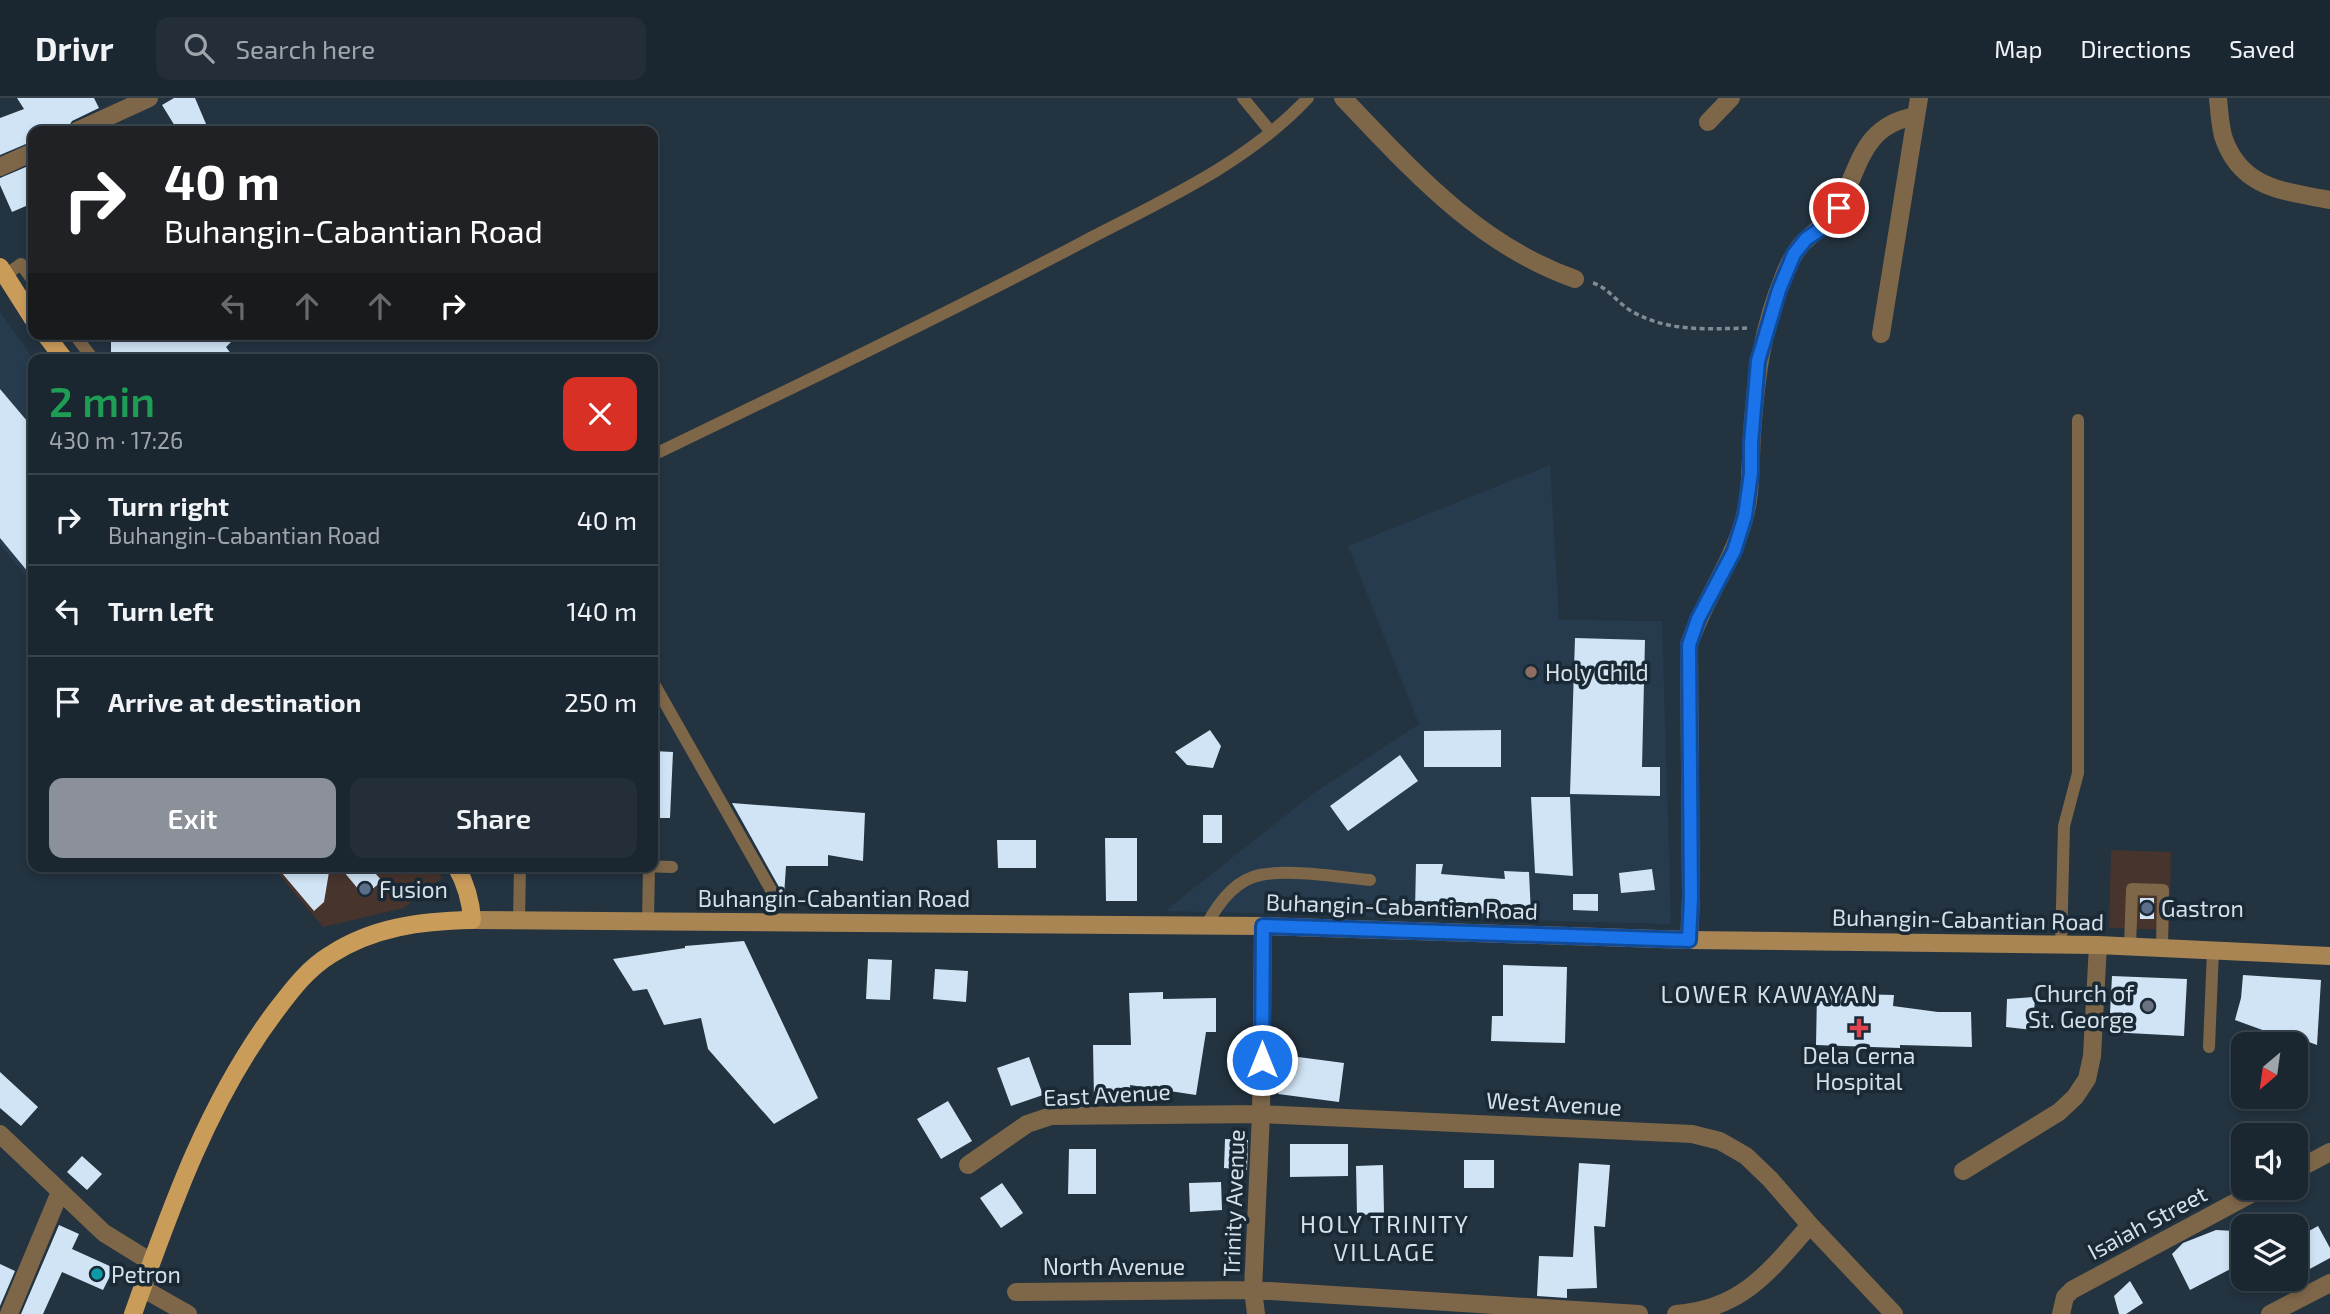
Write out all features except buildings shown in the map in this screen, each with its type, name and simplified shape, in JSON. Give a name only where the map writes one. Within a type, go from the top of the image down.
[{"type":"main road","points":[[2,271],[28,311]]},
{"type":"main road","points":[[50,340],[60,354]]},
{"type":"main road","points":[[133,1314],[151,1262],[215,1110],[247,1054],[292,990],[328,955],[378,931],[425,922],[472,920],[468,894],[459,872]]},
{"type":"main road","name":"Buhangin-Cabantian Road","points":[[472,920],[1263,926],[1689,940],[2098,945],[2330,956]]},
{"type":"street","points":[[89,126],[149,98]]},
{"type":"street","points":[[1343,98],[1415,174],[1466,219],[1522,256],[1575,279]]},
{"type":"street","points":[[1708,121],[1731,98]]},
{"type":"street","points":[[2217,98],[2222,134],[2229,152],[2242,169],[2256,181],[2275,189],[2330,200]]},
{"type":"street","points":[[1689,940],[1689,645],[1698,619],[1734,551],[1745,516],[1751,473],[1755,380],[1766,327],[1794,254],[1806,239],[1826,225],[1839,208],[1864,150],[1887,124],[1917,107]]},
{"type":"street","points":[[1881,334],[1917,107]]},
{"type":"street","points":[[0,167],[28,154]]},
{"type":"street","name":"Trinity Avenue","points":[[1256,1314],[1254,1290],[1261,1114],[1263,926]]},
{"type":"street","points":[[1963,1171],[2059,1112],[2075,1097],[2087,1079],[2092,1056],[2098,945]]},
{"type":"street","name":"East Avenue","points":[[968,1165],[1027,1124],[1051,1116],[1261,1114]]},
{"type":"street","name":"West Avenue","points":[[1261,1114],[1692,1133],[1720,1141],[1746,1156],[1770,1179],[1894,1314]]},
{"type":"street","points":[[0,1134],[104,1233],[151,1262]]},
{"type":"street","points":[[2308,1164],[2330,1152]]},
{"type":"street","points":[[9,1314],[60,1192]]},
{"type":"street","name":"Isaiah Street","points":[[2061,1309],[2065,1297],[2072,1290],[2240,1200]]},
{"type":"street","points":[[1676,1314],[1701,1312],[1738,1296],[1766,1275],[1810,1225]]},
{"type":"street","points":[[2270,1314],[2330,1283]]},
{"type":"street","points":[[142,1288],[188,1314]]},
{"type":"street","name":"North Avenue","points":[[1016,1292],[1254,1290],[1639,1314]]},
{"type":"lane","points":[[1243,98],[1271,132]]},
{"type":"lane","points":[[658,453],[1069,249],[1214,173],[1243,155],[1308,98]]},
{"type":"lane","points":[[2,271],[21,264],[28,274]]},
{"type":"lane","points":[[79,340],[89,354]]},
{"type":"lane","points":[[2061,944],[2064,826],[2078,773],[2078,420]]},
{"type":"lane","points":[[658,691],[775,897]]},
{"type":"lane","points":[[658,867],[672,867]]},
{"type":"lane","points":[[519,921],[520,872]]},
{"type":"lane","points":[[645,872],[648,922]]},
{"type":"lane","points":[[1206,926],[1218,903],[1240,884],[1259,875],[1299,874],[1370,880]]},
{"type":"lane","points":[[2130,947],[2132,889],[2163,890],[2162,948]]},
{"type":"lane","points":[[2209,1047],[2213,950]]},
{"type":"path","points":[[1575,279],[1598,285],[1629,310],[1664,325],[1688,329],[1766,327]]},
{"type":"shaded area","points":[[0,312],[29,354],[28,578],[0,545]]},
{"type":"shaded area","name":"Holy Child","points":[[1550,465],[1559,620],[1662,621],[1671,924],[1165,911],[1314,793],[1419,724],[1348,546]]},
{"type":"shaded area","points":[[2111,850],[2171,852],[2169,930],[2109,928]]},
{"type":"shaded area","points":[[277,872],[438,872],[442,878],[404,908],[323,927]]},
{"type":"place","name":"Holy Child","points":[[1531,672]]},
{"type":"place","name":"Fusion","points":[[365,889]]},
{"type":"place","name":"Gastron","points":[[2147,908]]},
{"type":"place","name":"Church of St. George","points":[[2148,1006]]},
{"type":"place","name":"Dela Cerna Hospital","points":[[1859,1028]]},
{"type":"place","name":"Petron","points":[[97,1274]]},
{"type":"district","name":"LOWER KAWAYAN","points":[[1770,993]]},
{"type":"district","name":"HOLY TRINITY VILLAGE","points":[[1385,1237]]},
{"type":"route","points":[[1262,1060],[1263,926],[1689,940],[1689,645],[1698,619],[1734,551],[1745,516],[1751,473],[1755,380],[1766,327],[1794,254],[1806,239],[1826,225],[1839,208]]}]
